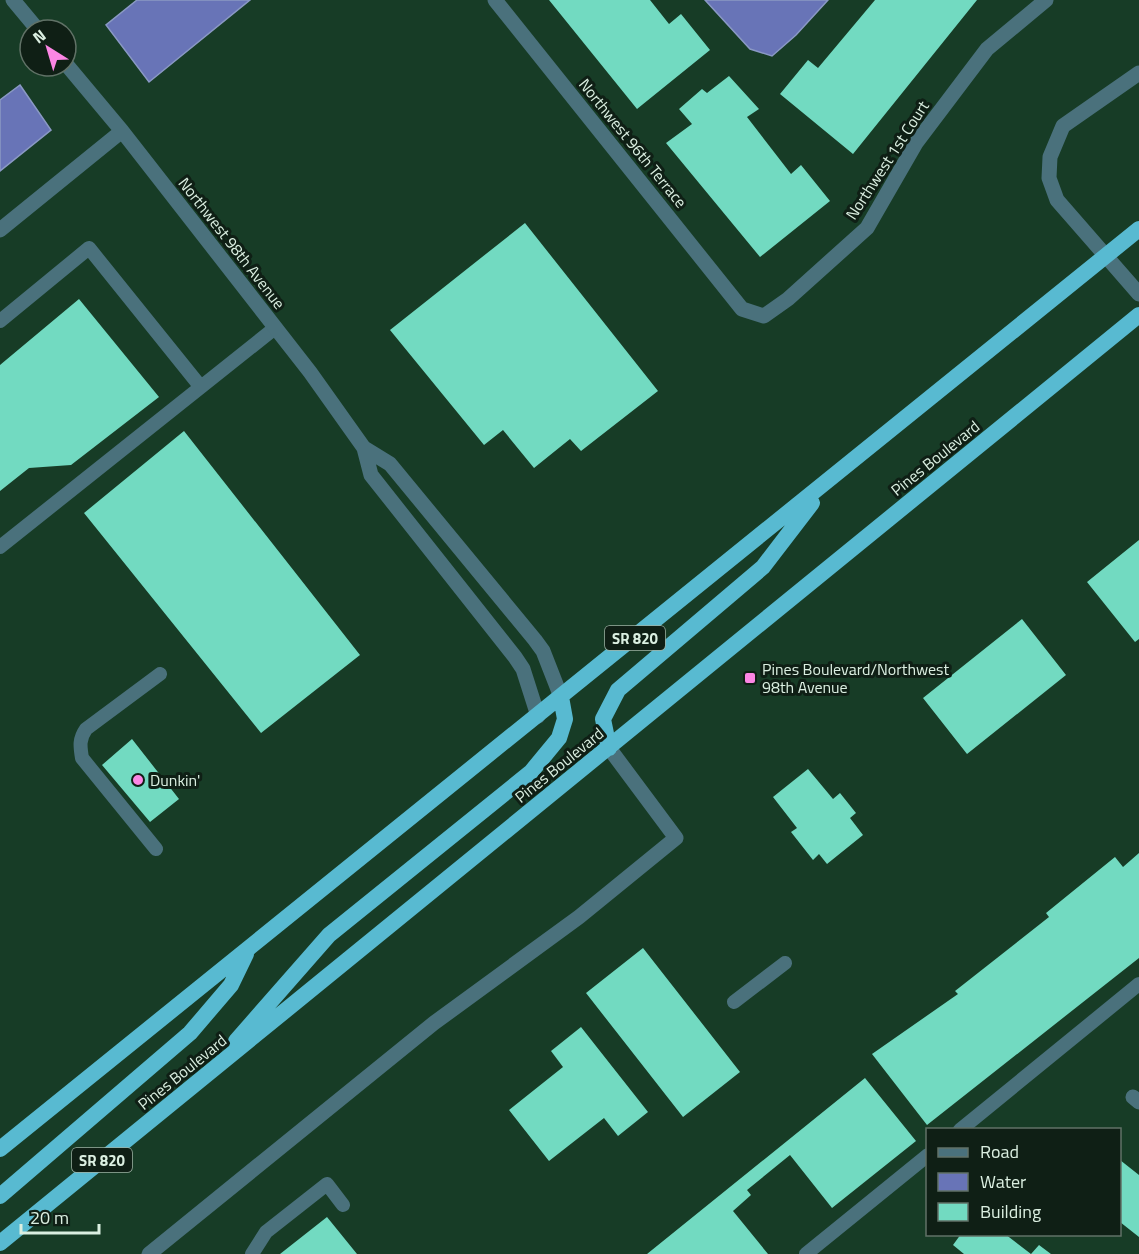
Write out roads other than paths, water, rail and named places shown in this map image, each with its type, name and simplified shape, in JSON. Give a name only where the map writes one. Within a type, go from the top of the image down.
[{"type":"highway","name":"SR 820","points":[[0,1149],[1139,229]]},
{"type":"highway","name":"Pines Boulevard","points":[[0,1243],[1139,315]]},
{"type":"highway","points":[[609,748],[603,719],[618,690],[763,567],[828,481]]},
{"type":"highway","points":[[204,1077],[329,935],[531,772],[559,738],[565,719],[561,697]]},
{"type":"highway","points":[[0,1196],[190,1034],[231,984],[249,948]]},
{"type":"street","points":[[14,0],[28,18]]},
{"type":"street","name":"Northwest 96th Terrace","points":[[495,0],[742,309]]},
{"type":"street","name":"Northwest 1st Court","points":[[742,309],[764,315],[788,299],[867,228],[916,143],[987,49],[1046,0]]},
{"type":"street","points":[[1139,73],[1063,126],[1050,157],[1049,178],[1057,200],[1139,294]]},
{"type":"street","name":"Northwest 98th Avenue","points":[[78,78],[122,131],[310,372],[364,448],[390,465],[535,640],[543,651],[561,697]]},
{"type":"street","points":[[0,230],[122,131]]},
{"type":"street","name":"Northwest 98th Avenue","points":[[364,448],[370,475],[523,669],[538,716]]},
{"type":"street","points":[[149,1254],[434,1023],[579,917],[676,838],[609,748]]},
{"type":"lane","points":[[0,321],[89,248],[200,387]]},
{"type":"lane","points":[[0,547],[275,328]]},
{"type":"lane","points":[[156,849],[82,758],[80,748],[81,737],[86,729],[160,674]]},
{"type":"lane","points":[[735,1002],[784,963]]},
{"type":"lane","points":[[962,1128],[1139,984]]},
{"type":"lane","points":[[806,1254],[926,1156]]},
{"type":"lane","points":[[252,1254],[266,1232],[327,1184],[343,1204]]},
{"type":"water","points":[[137,0],[250,0],[149,82],[106,25]]},
{"type":"water","points":[[705,0],[828,0],[796,35],[772,56],[750,49]]},
{"type":"water","points":[[20,85],[51,130],[0,171],[0,100]]},
{"type":"place","name":"Pines Boulevard/Northwest 98th Avenue","points":[[750,678]]},
{"type":"place","name":"Dunkin'","points":[[138,780]]}]
